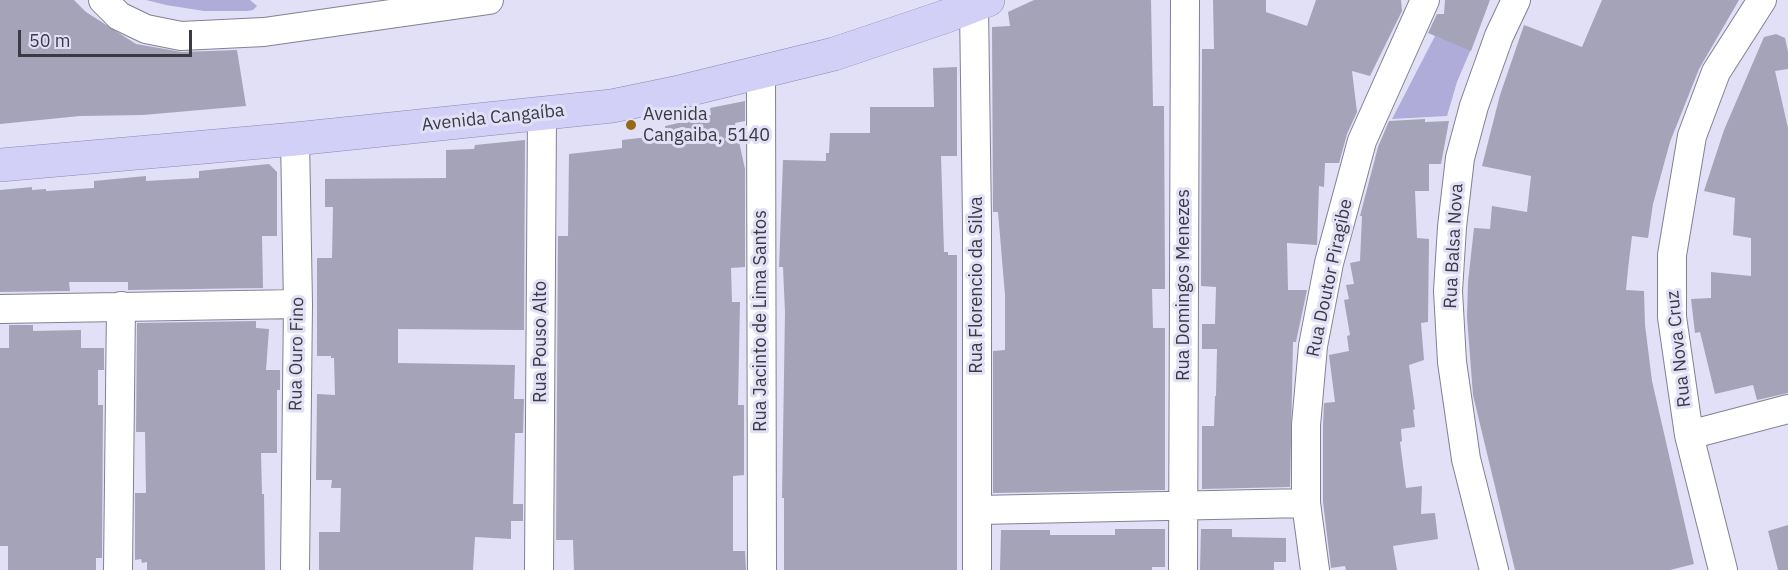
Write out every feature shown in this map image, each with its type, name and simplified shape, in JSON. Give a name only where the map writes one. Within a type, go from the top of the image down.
[{"type":"main road","name":"Avenida Cangaíba","points":[[0,165],[295,139],[612,106],[761,73],[834,54],[978,2]]},
{"type":"street","points":[[103,0],[119,16],[146,29],[181,36],[264,32],[489,0]]},
{"type":"street","name":"Rua Domingos Menezes","points":[[1184,570],[1185,0]]},
{"type":"street","name":"Rua Doutor Piragibe","points":[[1315,570],[1306,503],[1306,425],[1313,346],[1329,263],[1362,141],[1425,0]]},
{"type":"street","name":"Rua Balsa Nova","points":[[1494,570],[1466,459],[1452,362],[1448,291],[1460,158],[1477,96],[1498,36],[1516,0]]},
{"type":"street","name":"Rua Nova Cruz","points":[[1723,570],[1689,435],[1672,317],[1672,255],[1692,136],[1716,72],[1762,0]]},
{"type":"street","name":"Rua Florencio da Silva","points":[[977,570],[979,510],[978,2]]},
{"type":"street","name":"Rua Jacinto de Lima Santos","points":[[761,73],[762,570]]},
{"type":"street","name":"Rua Pouso Alto","points":[[539,570],[542,114]]},
{"type":"street","name":"Rua Ouro Fino","points":[[294,570],[298,304],[295,139]]},
{"type":"street","points":[[0,309],[298,304]]},
{"type":"street","points":[[118,570],[121,306]]},
{"type":"street","points":[[1689,435],[1788,409]]},
{"type":"street","points":[[979,510],[1306,503]]},
{"type":"shaded area","points":[[146,0],[250,0],[257,6],[247,11],[204,11]]},
{"type":"shaded area","points":[[1435,36],[1471,49],[1457,82],[1447,116],[1392,119]]},
{"type":"building","points":[[0,0],[74,0],[86,12],[136,44],[182,52],[237,50],[246,106],[143,115],[80,116],[0,124]]},
{"type":"building","points":[[1034,0],[1151,0],[1153,106],[1164,106],[1165,289],[1152,289],[1153,328],[1165,328],[1165,490],[993,493],[993,351],[1005,350],[1005,295],[998,212],[993,212],[992,27],[1010,26],[1008,12]]},
{"type":"building","points":[[1213,0],[1266,0],[1266,12],[1307,26],[1316,0],[1401,0],[1402,11],[1370,76],[1352,71],[1357,112],[1347,134],[1339,163],[1325,163],[1324,187],[1319,186],[1317,245],[1287,243],[1288,290],[1307,290],[1296,342],[1293,342],[1290,487],[1202,489],[1202,426],[1214,426],[1216,396],[1217,349],[1202,349],[1202,324],[1215,324],[1216,287],[1201,286],[1202,49],[1214,49]]},
{"type":"building","points":[[1445,0],[1490,0],[1471,51],[1428,33],[1437,14],[1444,14]]},
{"type":"building","points":[[1602,0],[1739,0],[1699,69],[1670,142],[1653,204],[1648,238],[1632,236],[1626,290],[1644,291],[1645,325],[1652,381],[1694,564],[1670,570],[1515,570],[1473,395],[1467,317],[1468,282],[1474,228],[1490,229],[1492,206],[1527,212],[1531,176],[1482,166],[1500,95],[1524,25],[1582,47]]},
{"type":"building","points":[[1776,34],[1785,38],[1788,52],[1788,69],[1775,71],[1788,128],[1788,393],[1757,400],[1753,385],[1715,394],[1700,332],[1695,333],[1691,299],[1711,298],[1711,272],[1751,276],[1751,238],[1733,235],[1735,198],[1704,191],[1724,130],[1764,37]]},
{"type":"building","points":[[957,67],[957,156],[941,156],[944,252],[948,252],[948,255],[957,255],[957,570],[784,570],[784,498],[782,498],[785,312],[783,267],[779,267],[783,160],[826,161],[826,153],[829,153],[830,133],[870,133],[870,107],[934,107],[933,68]]},
{"type":"building","points":[[745,101],[745,121],[735,123],[745,169],[745,267],[731,268],[732,302],[740,302],[738,405],[744,405],[744,475],[733,476],[733,551],[745,551],[746,570],[574,570],[573,540],[556,540],[558,236],[568,236],[569,154],[622,148],[622,140],[666,135],[665,126],[711,115],[710,108]]},
{"type":"building","points":[[1425,119],[1425,122],[1449,121],[1441,164],[1429,164],[1429,191],[1415,191],[1417,238],[1429,239],[1428,322],[1421,323],[1424,360],[1409,365],[1415,427],[1401,429],[1402,441],[1400,442],[1406,488],[1422,486],[1421,514],[1435,513],[1438,539],[1393,546],[1397,570],[1346,570],[1345,566],[1331,568],[1323,502],[1324,403],[1335,402],[1329,355],[1349,351],[1347,336],[1350,335],[1344,300],[1349,299],[1346,285],[1354,284],[1350,263],[1360,261],[1362,216],[1360,216],[1378,147],[1389,121]]},
{"type":"building","points":[[525,140],[524,330],[398,329],[398,363],[515,365],[514,399],[524,399],[523,433],[515,433],[513,504],[523,504],[523,521],[511,521],[511,539],[475,537],[473,570],[319,570],[319,532],[340,532],[341,488],[331,488],[332,480],[316,480],[317,394],[335,395],[334,358],[317,356],[317,258],[332,258],[333,207],[325,207],[325,179],[446,178],[446,150],[474,149],[475,145]]},
{"type":"building","points":[[269,164],[277,172],[277,236],[262,236],[263,288],[128,290],[128,282],[69,282],[70,291],[0,292],[0,190],[32,187],[32,190],[46,189],[46,191],[94,188],[94,181],[146,176],[146,181],[199,178],[199,171]]},
{"type":"building","points":[[256,321],[256,328],[269,329],[266,370],[280,370],[280,390],[277,390],[277,453],[261,453],[265,570],[147,570],[147,562],[142,563],[141,559],[135,560],[135,493],[146,493],[145,432],[136,432],[137,323]]},
{"type":"building","points":[[9,325],[33,325],[33,331],[81,330],[81,348],[104,348],[104,370],[98,370],[98,405],[103,405],[102,558],[96,558],[96,570],[8,570],[8,546],[0,546],[0,348],[9,348]]},
{"type":"building","points":[[1788,525],[1788,570],[1778,570],[1768,531]]},
{"type":"building","points":[[1115,529],[1165,529],[1165,567],[1152,567],[1152,570],[1000,570],[1001,530],[1050,530],[1050,535],[1115,535]]},
{"type":"building","points":[[1201,529],[1232,529],[1232,537],[1286,538],[1286,562],[1274,562],[1274,570],[1200,570]]},
{"type":"place","name":"Avenida Cangaiba, 5140","points":[[631,125]]}]
